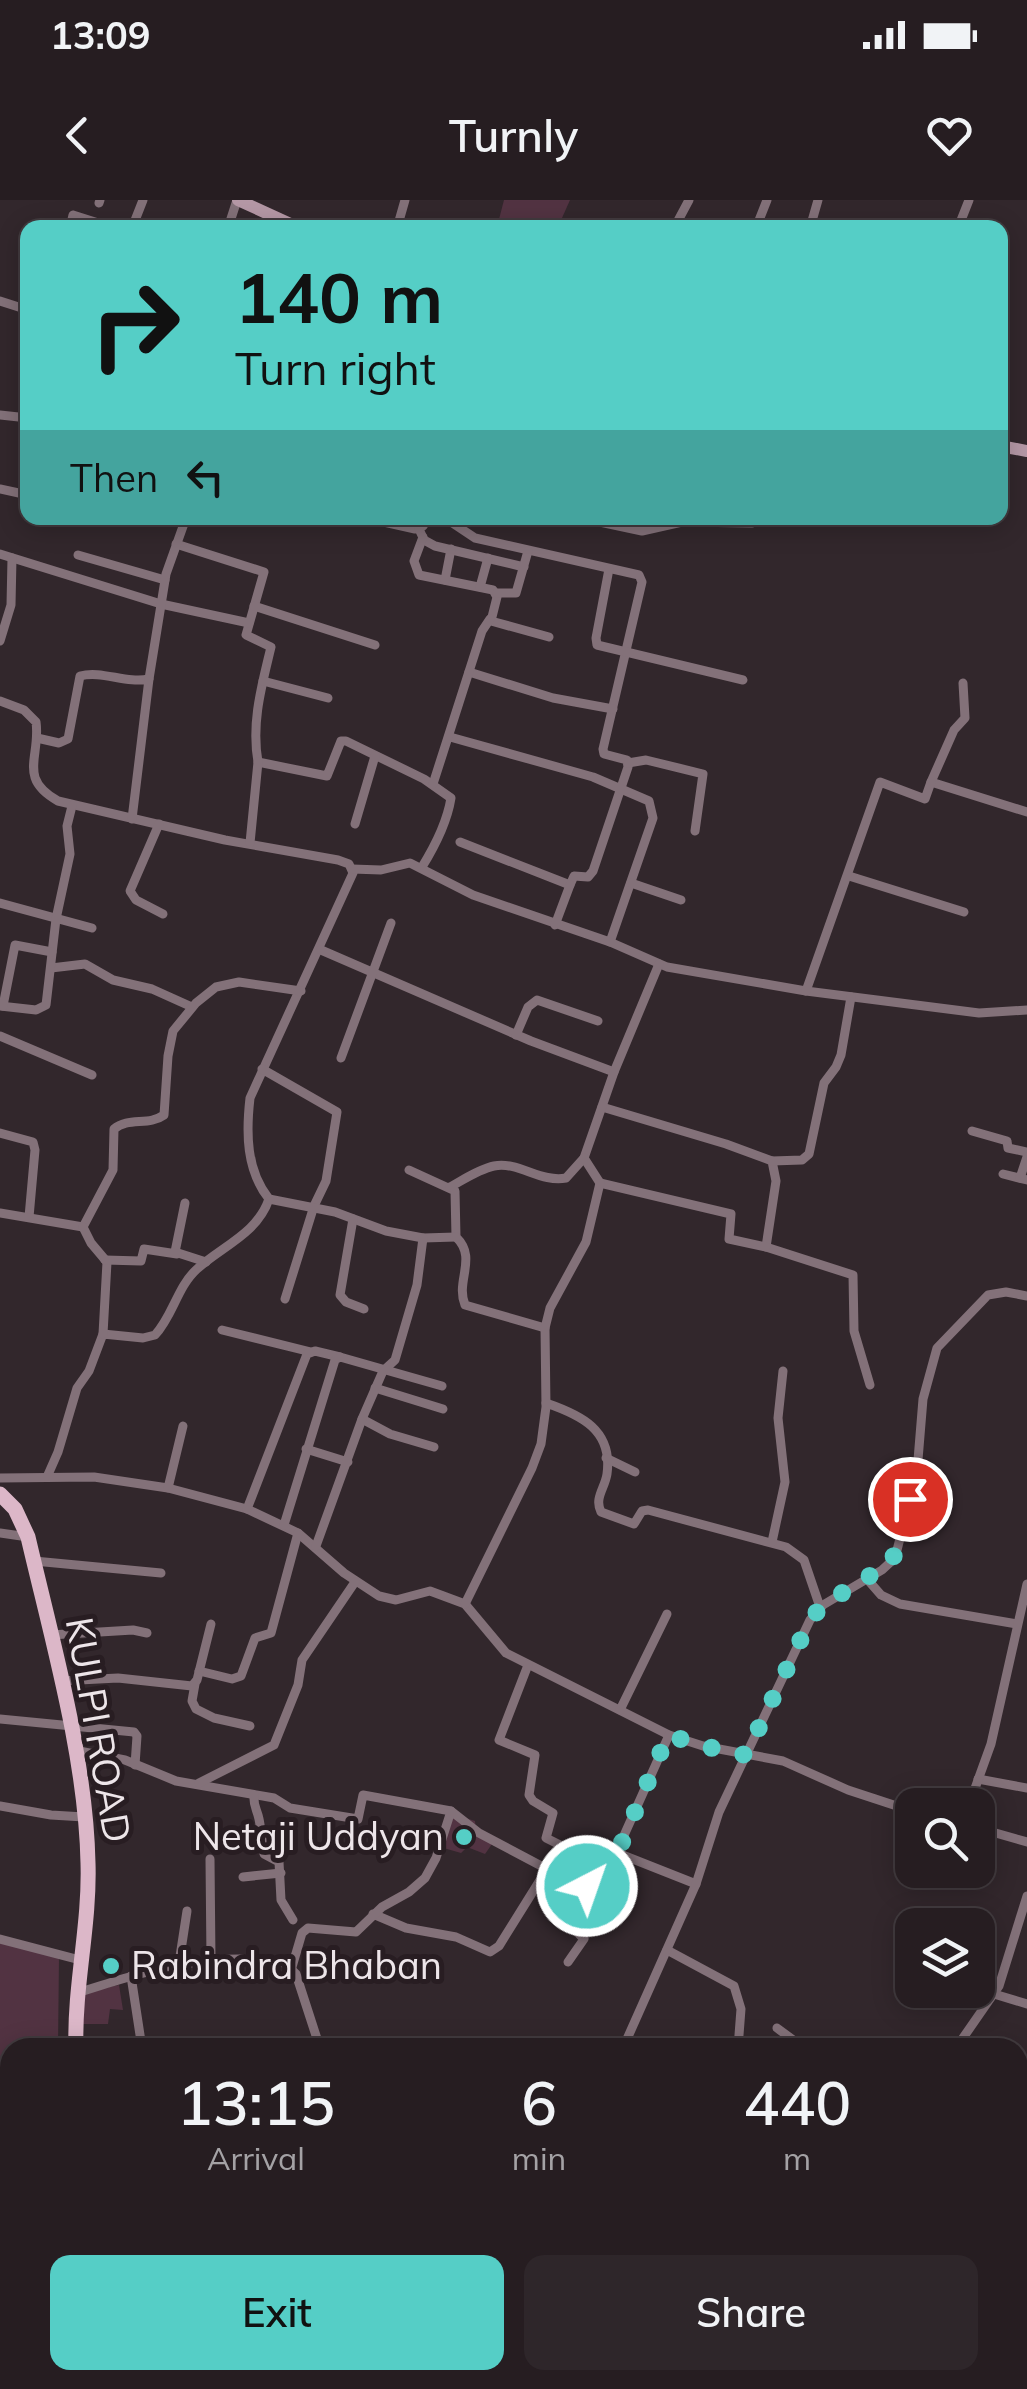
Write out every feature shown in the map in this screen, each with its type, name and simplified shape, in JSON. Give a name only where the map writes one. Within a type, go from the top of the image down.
[{"type":"main road","points":[[238,200],[282,220]]},
{"type":"main road","name":"KULPI ROAD","points":[[0,1494],[15,1509],[28,1537],[69,1724],[84,1817],[88,1866],[76,2038]]},
{"type":"street","points":[[132,819],[165,580],[183,525]]},
{"type":"street","points":[[392,525],[421,533],[429,544],[524,566]]},
{"type":"street","points":[[426,525],[414,561],[419,575],[497,593],[516,593],[528,551]]},
{"type":"street","points":[[455,525],[470,536],[639,575],[642,582],[604,754],[628,762],[646,760],[703,774],[695,831]]},
{"type":"street","points":[[615,525],[642,531],[669,525]]},
{"type":"street","points":[[176,544],[261,568],[264,577],[246,635],[271,647],[255,732],[258,762],[250,843]]},
{"type":"street","points":[[445,580],[451,550]]},
{"type":"street","points":[[0,554],[161,604],[249,623]]},
{"type":"street","points":[[78,555],[165,580]]},
{"type":"street","points":[[0,641],[11,606],[12,558]]},
{"type":"street","points":[[480,587],[488,558]]},
{"type":"street","points":[[610,569],[596,642],[600,648],[743,680]]},
{"type":"street","points":[[433,784],[497,593]]},
{"type":"street","points":[[254,606],[375,645]]},
{"type":"street","points":[[490,619],[549,636]]},
{"type":"street","points":[[469,672],[553,698],[613,709]]},
{"type":"street","points":[[37,738],[59,742],[68,738],[80,676],[149,680]]},
{"type":"street","points":[[263,682],[328,698]]},
{"type":"street","points":[[806,991],[880,782],[924,798],[950,738],[965,718],[963,682]]},
{"type":"street","points":[[0,700],[36,722],[32,767],[36,785],[72,806],[338,860],[352,869],[385,870],[403,862],[474,895],[610,942],[659,964],[806,991],[984,1014],[1027,1010]]},
{"type":"street","points":[[450,737],[593,777],[649,801],[654,818],[610,942]]},
{"type":"street","points":[[258,762],[323,776],[329,772],[341,741],[433,784],[451,798],[451,804],[422,868]]},
{"type":"street","points":[[355,824],[375,756]]},
{"type":"street","points":[[555,925],[574,876],[588,877],[592,871],[628,762]]},
{"type":"street","points":[[931,782],[1027,812]]},
{"type":"street","points":[[52,952],[15,945],[2,1006],[42,1009],[47,1000],[56,918],[70,854],[67,826],[72,806]]},
{"type":"street","points":[[160,824],[130,891],[136,900],[163,914]]},
{"type":"street","points":[[460,842],[570,885]]},
{"type":"street","points":[[352,869],[353,877],[321,950],[250,1098],[248,1139],[254,1178],[269,1198],[314,1206],[370,1227],[422,1238],[456,1237]]},
{"type":"street","points":[[848,876],[964,912]]},
{"type":"street","points":[[630,884],[681,900]]},
{"type":"street","points":[[0,904],[92,928]]},
{"type":"street","points":[[341,1058],[391,923]]},
{"type":"street","points":[[321,950],[516,1035],[614,1072]]},
{"type":"street","points":[[51,968],[85,964],[113,980],[152,989],[192,1007]]},
{"type":"street","points":[[450,1187],[493,1166],[504,1165],[560,1180],[584,1158],[614,1072],[659,964]]},
{"type":"street","points":[[83,1227],[114,1164],[114,1129],[119,1124],[158,1119],[164,1114],[170,1042],[192,1007],[216,988],[239,982],[301,991]]},
{"type":"street","points":[[602,1108],[772,1161],[802,1160],[809,1154],[824,1083],[841,1055],[851,997]]},
{"type":"street","points":[[516,1035],[528,1007],[537,1000],[598,1021]]},
{"type":"street","points":[[0,1036],[92,1075]]},
{"type":"street","points":[[262,1069],[338,1112],[326,1181],[314,1206],[285,1299]]},
{"type":"street","points":[[972,1132],[1007,1142],[1008,1148],[1027,1154],[1023,1179],[1003,1174]]},
{"type":"street","points":[[0,1133],[33,1142],[29,1218]]},
{"type":"street","points":[[584,1158],[600,1183],[731,1214],[729,1240],[766,1246],[853,1275],[854,1331],[870,1385]]},
{"type":"street","points":[[766,1246],[776,1181],[772,1161]]},
{"type":"street","points":[[409,1170],[450,1187],[457,1196],[456,1237],[467,1254],[461,1295],[465,1305],[545,1328]]},
{"type":"street","points":[[464,1604],[532,1468],[544,1432],[545,1328],[550,1308],[586,1242],[600,1183]]},
{"type":"street","points":[[103,1334],[143,1338],[154,1335],[195,1270],[247,1231],[266,1208],[269,1198]]},
{"type":"street","points":[[177,1254],[184,1203]]},
{"type":"street","points":[[0,1213],[83,1227]]},
{"type":"street","points":[[353,1220],[340,1295],[346,1302],[364,1309]]},
{"type":"street","points":[[47,1477],[77,1388],[103,1334],[108,1271],[83,1227]]},
{"type":"street","points":[[316,1546],[382,1372],[395,1360],[414,1299],[422,1238]]},
{"type":"street","points":[[105,1260],[141,1261],[144,1249],[206,1262]]},
{"type":"street","points":[[627,2038],[696,1884],[712,1832],[810,1620],[820,1607],[892,1562],[897,1554],[917,1472],[923,1399],[935,1352],[988,1295],[1006,1292],[1027,1296]]},
{"type":"street","points":[[222,1330],[442,1386]]},
{"type":"street","points":[[247,1509],[310,1352]]},
{"type":"street","points":[[284,1525],[332,1366],[340,1357]]},
{"type":"street","points":[[772,1542],[785,1487],[778,1418],[784,1372]]},
{"type":"street","points":[[376,1388],[443,1410]]},
{"type":"street","points":[[546,1403],[581,1415],[601,1434],[607,1474],[597,1504],[601,1512],[634,1524],[642,1511],[648,1510],[794,1550],[804,1560],[820,1607]]},
{"type":"street","points":[[362,1420],[390,1434],[434,1447]]},
{"type":"street","points":[[168,1488],[183,1426]]},
{"type":"street","points":[[306,1449],[348,1462]]},
{"type":"street","points":[[606,1458],[635,1472]]},
{"type":"street","points":[[0,1478],[94,1477],[168,1488],[247,1509],[298,1533],[355,1582],[388,1599],[430,1591],[464,1604],[473,1610],[498,1648],[668,1735],[703,1746],[783,1761],[895,1805]]},
{"type":"street","points":[[0,1533],[28,1537]]},
{"type":"street","points":[[200,1670],[232,1679],[241,1676],[255,1638],[271,1633],[298,1533]]},
{"type":"street","points":[[34,1561],[161,1572]]},
{"type":"street","points":[[867,1578],[881,1595],[900,1604],[1017,1624]]},
{"type":"street","points":[[197,1784],[274,1745],[298,1685],[302,1660],[355,1582]]},
{"type":"street","points":[[975,1788],[991,1744],[1027,1584]]},
{"type":"street","points":[[620,1710],[668,1614]]},
{"type":"street","points":[[211,1624],[192,1701],[196,1709],[214,1718],[250,1726]]},
{"type":"street","points":[[50,1635],[134,1630],[146,1633]]},
{"type":"street","points":[[528,1665],[499,1740],[535,1754],[530,1795],[553,1813],[546,1838],[576,1853],[565,1877]]},
{"type":"street","points":[[60,1682],[108,1678],[195,1684]]},
{"type":"street","points":[[0,1720],[134,1732],[135,1765]]},
{"type":"street","points":[[74,1750],[135,1765],[163,1777],[274,1798],[290,1808],[358,1819],[363,1795],[451,1810],[479,1834],[591,1888],[602,1887],[668,1735]]},
{"type":"street","points":[[978,1779],[1027,1788]]},
{"type":"street","points":[[254,1795],[259,1838],[264,1854],[279,1862],[282,1900],[293,1920]]},
{"type":"street","points":[[0,1806],[51,1816],[84,1817]]},
{"type":"street","points":[[317,2038],[292,1967],[304,1930],[316,1927],[352,1934],[373,1914],[418,1885],[432,1868],[451,1810]]},
{"type":"street","points":[[995,1833],[1027,1842]]},
{"type":"street","points":[[615,1852],[696,1884]]},
{"type":"street","points":[[210,1859],[211,1960]]},
{"type":"street","points":[[373,1914],[400,1926],[456,1937],[490,1952],[498,1946],[547,1869]]},
{"type":"street","points":[[243,1877],[280,1872]]},
{"type":"street","points":[[568,1962],[584,1939],[571,1926],[591,1888]]},
{"type":"street","points":[[995,1992],[1027,1896]]},
{"type":"street","points":[[179,1963],[186,1911]]},
{"type":"street","points":[[0,1939],[80,1960]]},
{"type":"street","points":[[666,1950],[734,1986],[741,2010],[739,2038]]},
{"type":"street","points":[[77,1993],[179,1963],[276,1962],[292,1967]]},
{"type":"street","points":[[131,1976],[140,2038]]},
{"type":"street","points":[[995,1994],[1027,2004]]},
{"type":"street","points":[[963,2038],[984,2008]]},
{"type":"street","points":[[777,2028],[790,2038]]},
{"type":"shaded area","points":[[504,200],[570,200],[561,220],[499,220]]},
{"type":"shaded area","name":"Netaji Uddyan","points":[[453,1814],[475,1821],[476,1830],[492,1844],[485,1854],[467,1847],[461,1853],[440,1847]]},
{"type":"shaded area","points":[[0,1940],[59,1957],[58,2038],[0,2038]]},
{"type":"shaded area","points":[[119,1985],[123,2010],[110,2009],[108,2024],[78,2024],[85,1992]]},
{"type":"place","name":"Netaji Uddyan","points":[[464,1837]]},
{"type":"place","name":"Rabindra Bhaban","points":[[111,1966]]},
{"type":"route","points":[[587,1886],[598,1889],[605,1882],[668,1735],[746,1755],[810,1620],[823,1605],[892,1562],[910,1499]]}]
